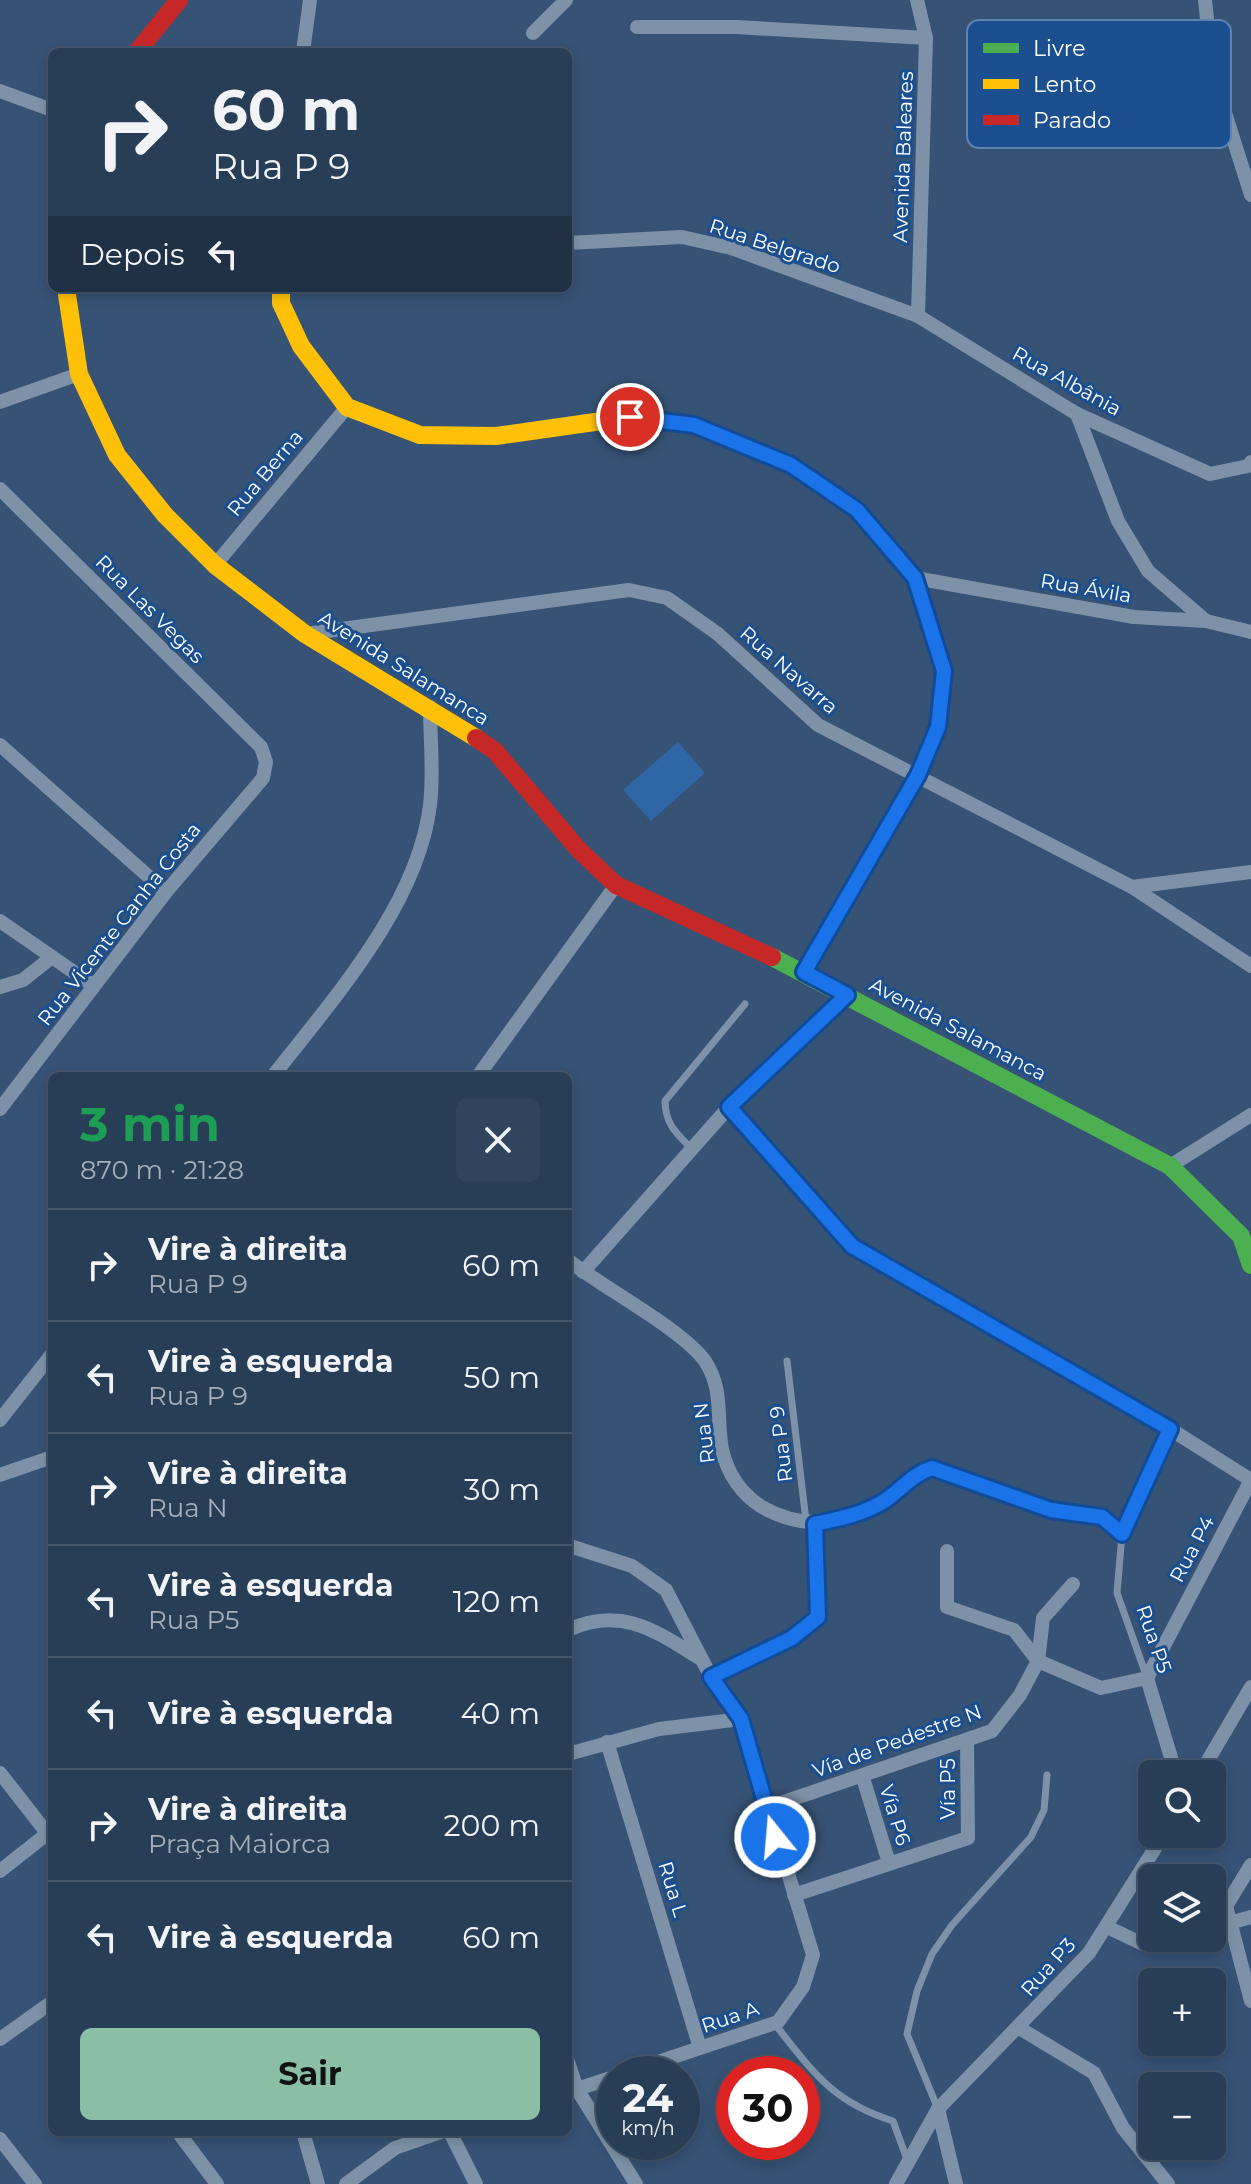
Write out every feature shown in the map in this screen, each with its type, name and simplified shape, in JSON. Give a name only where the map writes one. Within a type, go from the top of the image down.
[{"type":"street","points":[[140,48],[179,0]]},
{"type":"street","points":[[304,48],[310,0]]},
{"type":"street","points":[[533,33],[566,0]]},
{"type":"street","name":"Avenida Baleares","points":[[917,0],[926,38],[918,316]]},
{"type":"street","points":[[1205,0],[1207,20]]},
{"type":"street","points":[[637,27],[736,27],[926,38]]},
{"type":"street","points":[[0,91],[48,109]]},
{"type":"street","points":[[1231,132],[1251,195]]},
{"type":"street","name":"Rua Belgrado","points":[[572,243],[682,237],[706,242],[731,248],[918,316]]},
{"type":"street","name":"Avenida Salamanca","points":[[67,292],[79,374],[117,455],[165,515],[215,565],[305,634],[430,707],[495,751],[578,849],[616,885],[804,972],[1170,1166],[1241,1236],[1251,1265]]},
{"type":"street","points":[[281,292],[281,303],[301,346],[347,407],[420,435],[496,436],[630,417],[694,425],[791,465],[857,510],[915,578],[944,671],[938,727],[918,775],[804,972]]},
{"type":"street","name":"Rua Albânia","points":[[918,316],[1077,414],[1210,474],[1250,464]]},
{"type":"street","points":[[0,402],[79,374]]},
{"type":"street","name":"Rua Berna","points":[[215,565],[347,407]]},
{"type":"street","points":[[1077,414],[1118,521],[1148,571],[1206,621]]},
{"type":"street","name":"Rua Las Vegas","points":[[0,489],[261,747],[266,762]]},
{"type":"street","name":"Rua Ávila","points":[[915,578],[1134,617],[1206,621],[1251,632]]},
{"type":"street","name":"Rua Navarra","points":[[305,634],[629,590],[667,598],[718,634],[818,725],[1132,887],[1251,966]]},
{"type":"street","points":[[276,1072],[325,1010],[406,892],[430,805],[430,707]]},
{"type":"street","points":[[0,745],[166,892]]},
{"type":"street","name":"Rua Vicente Canha Costa","points":[[0,1109],[166,892],[263,778],[266,762]]},
{"type":"street","points":[[1132,887],[1251,872]]},
{"type":"street","points":[[481,1072],[616,885]]},
{"type":"street","points":[[0,921],[94,986]]},
{"type":"street","points":[[0,987],[23,980],[52,957]]},
{"type":"street","points":[[583,1272],[729,1107],[847,995]]},
{"type":"street","points":[[729,1107],[852,1246],[1170,1429],[1251,1480]]},
{"type":"street","points":[[1170,1166],[1251,1115]]},
{"type":"street","name":"Rua N","points":[[572,1263],[682,1340],[703,1359],[719,1387],[722,1448],[729,1473],[749,1498],[781,1518],[811,1524]]},
{"type":"street","points":[[0,1420],[48,1359]]},
{"type":"street","points":[[0,1475],[48,1458]]},
{"type":"street","points":[[811,1524],[856,1515],[883,1502],[914,1474],[932,1468],[1051,1510],[1102,1517],[1122,1534]]},
{"type":"street","name":"Rua P4","points":[[1147,1678],[1251,1480]]},
{"type":"street","points":[[572,1547],[649,1575],[666,1590],[711,1677],[741,1719],[794,1895],[889,1863]]},
{"type":"street","points":[[947,1551],[947,1607],[1014,1630],[1038,1661],[1101,1688],[1147,1678]]},
{"type":"street","points":[[1038,1661],[1043,1618],[1073,1584]]},
{"type":"street","points":[[572,1629],[609,1621],[643,1624],[701,1659]]},
{"type":"street","name":"Vía de Pedestre N","points":[[766,1808],[863,1778],[992,1731],[1020,1695],[1038,1661]]},
{"type":"street","name":"Rua P5","points":[[1147,1678],[1172,1760]]},
{"type":"street","points":[[1208,1760],[1251,1687]]},
{"type":"street","points":[[572,1753],[659,1729],[741,1719]]},
{"type":"street","name":"Vía P5","points":[[889,1863],[968,1838],[967,1740]]},
{"type":"street","name":"Rua L","points":[[607,1742],[700,2048]]},
{"type":"street","points":[[0,1773],[48,1830]]},
{"type":"street","name":"Vía P6","points":[[863,1778],[889,1863]]},
{"type":"street","points":[[0,1871],[48,1834]]},
{"type":"street","name":"Rua P3","points":[[896,2184],[938,2109],[1089,1953],[1155,1848]]},
{"type":"street","points":[[1251,1865],[1226,1906],[1251,2001]]},
{"type":"street","name":"Rua A","points":[[676,2056],[774,2023],[803,1987],[813,1955],[794,1895]]},
{"type":"street","points":[[1228,1922],[1251,1917]]},
{"type":"street","points":[[1107,1927],[1138,1942]]},
{"type":"street","points":[[0,2039],[48,2005]]},
{"type":"street","points":[[1019,2028],[1094,2073],[1123,2128],[1168,2184]]},
{"type":"street","points":[[596,2083],[572,2091],[636,2184]]},
{"type":"street","points":[[938,2109],[956,2184]]},
{"type":"street","points":[[181,2136],[217,2184]]},
{"type":"street","points":[[304,2136],[318,2184]]},
{"type":"street","points":[[346,2184],[395,2148],[430,2136]]},
{"type":"street","points":[[452,2136],[476,2184]]},
{"type":"street","points":[[0,2139],[35,2184]]},
{"type":"lane","points":[[692,1149],[673,1130],[665,1114],[665,1101],[745,1004]]},
{"type":"lane","name":"Rua P 9","points":[[711,1677],[792,1638],[818,1617],[811,1524],[787,1361]]},
{"type":"lane","name":"Rua P5","points":[[1147,1678],[1117,1593],[1122,1534],[1170,1429]]},
{"type":"lane","points":[[938,2109],[907,2034],[917,1991],[932,1954],[952,1925],[1031,1837],[1044,1810],[1047,1775]]},
{"type":"lane","points":[[774,2023],[816,2075],[834,2091],[859,2110],[893,2121],[908,2163]]},
{"type":"shaded area","points":[[678,742],[705,773],[651,821],[623,790]]},
{"type":"traffic: fast","points":[[672,422],[694,425],[791,465],[857,510],[915,578],[944,671],[938,727],[918,775],[804,972]]},
{"type":"traffic: fast","points":[[772,957],[1170,1166],[1241,1236],[1251,1265]]},
{"type":"traffic: slow","points":[[67,292],[79,374],[117,455],[165,515],[215,565],[305,634],[476,738]]},
{"type":"traffic: slow","points":[[281,292],[281,303],[301,346],[347,407],[420,435],[496,436],[630,417],[672,422]]},
{"type":"traffic: jam","points":[[140,48],[179,0]]},
{"type":"traffic: jam","points":[[476,738],[495,751],[578,849],[616,885],[772,957]]},
{"type":"route","points":[[630,417],[694,425],[742,442],[791,465],[857,510],[915,578],[944,671],[938,727],[918,775],[804,972],[847,995],[729,1107],[852,1246],[1170,1429],[1122,1534],[1102,1517],[1051,1510],[932,1468],[914,1474],[883,1502],[856,1515],[815,1524],[818,1617],[792,1638],[711,1677],[741,1719],[775,1837]]}]
